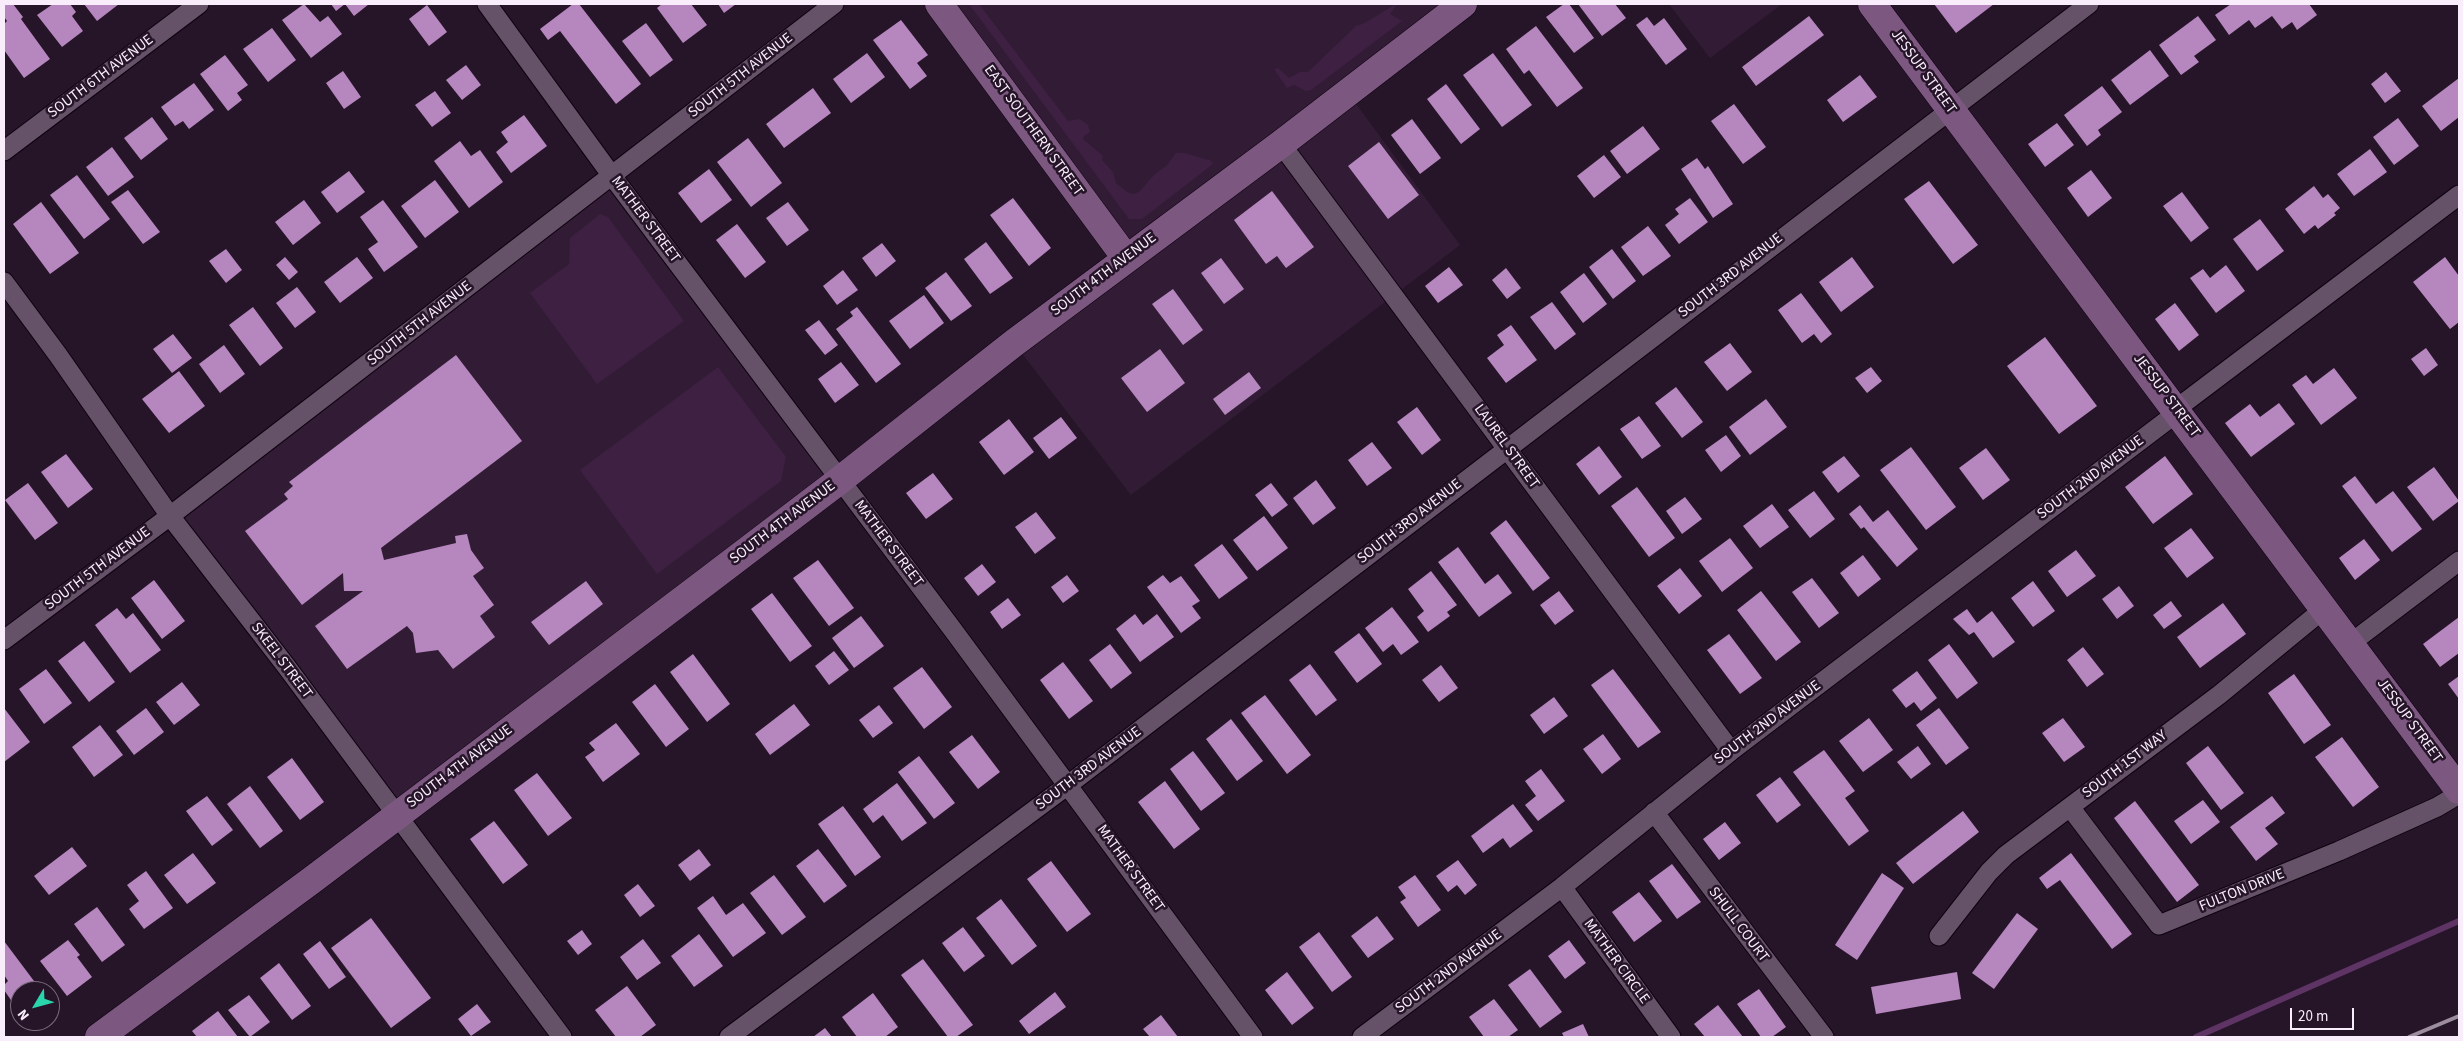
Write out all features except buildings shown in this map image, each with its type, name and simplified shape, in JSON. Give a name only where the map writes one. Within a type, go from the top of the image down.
[{"type":"main road","name":"EAST SOUTHERN STREET","points":[[940,4],[1126,258]]},
{"type":"main road","name":"SOUTH 4TH AVENUE","points":[[99,1037],[396,816],[840,480],[1014,343],[1281,144],[1463,4]]},
{"type":"main road","name":"JESSUP STREET","points":[[1872,4],[2325,608],[2459,790]]},
{"type":"street","name":"SOUTH 6TH AVENUE","points":[[4,151],[199,4]]},
{"type":"street","name":"MATHER STREET","points":[[486,4],[612,176],[1068,785],[1253,1037]]},
{"type":"street","name":"SOUTH 5TH AVENUE","points":[[4,640],[170,516],[834,4]]},
{"type":"street","name":"SOUTH 3RD AVENUE","points":[[729,1037],[1068,785],[1949,108],[2089,4]]},
{"type":"street","name":"LAUREL STREET","points":[[1281,144],[1731,751]]},
{"type":"street","name":"SOUTH 2ND AVENUE","points":[[1362,1037],[1562,887],[1731,751],[2459,195]]},
{"type":"street","name":"SKEEL STREET","points":[[4,282],[58,355],[170,516],[286,666],[562,1037]]},
{"type":"street","points":[[2351,643],[2459,561]]},
{"type":"street","name":"SOUTH 1ST WAY","points":[[1939,936],[1989,872],[2006,855],[2219,695],[2325,608]]},
{"type":"street","name":"FULTON DRIVE","points":[[2070,807],[2159,925],[2339,851],[2438,807],[2459,794]]},
{"type":"street","name":"SHULL COURT","points":[[1654,812],[1824,1037]]},
{"type":"street","name":"MATHER CIRCLE","points":[[1562,887],[1671,1037]]},
{"type":"shaded area","points":[[939,4],[1463,4],[1348,93],[1460,245],[1131,495],[1014,343],[1126,258]]},
{"type":"shaded area","points":[[969,4],[979,4],[1068,121],[1080,119],[1088,125],[1090,132],[1083,139],[1103,156],[1102,160],[1113,172],[1116,183],[1127,192],[1134,194],[1140,191],[1154,175],[1167,165],[1176,153],[1184,153],[1210,160],[1213,164],[1142,219],[1129,219]]},
{"type":"shaded area","points":[[1397,4],[1390,14],[1402,21],[1311,90],[1306,91],[1294,85],[1287,88],[1274,69],[1278,68],[1289,78],[1300,72],[1308,72],[1356,26],[1367,22]]},
{"type":"shaded area","points":[[1669,4],[1782,4],[1710,58]]},
{"type":"shaded area","points":[[610,174],[838,477],[394,813],[168,513]]},
{"type":"shaded area","points":[[600,214],[608,217],[684,321],[597,384],[530,293],[569,264],[570,238]]},
{"type":"shaded area","points":[[718,367],[786,457],[781,481],[657,574],[580,470]]},
{"type":"waterway","points":[[2196,1037],[2459,921]]},
{"type":"railway","points":[[2409,1037],[2459,1016]]}]
